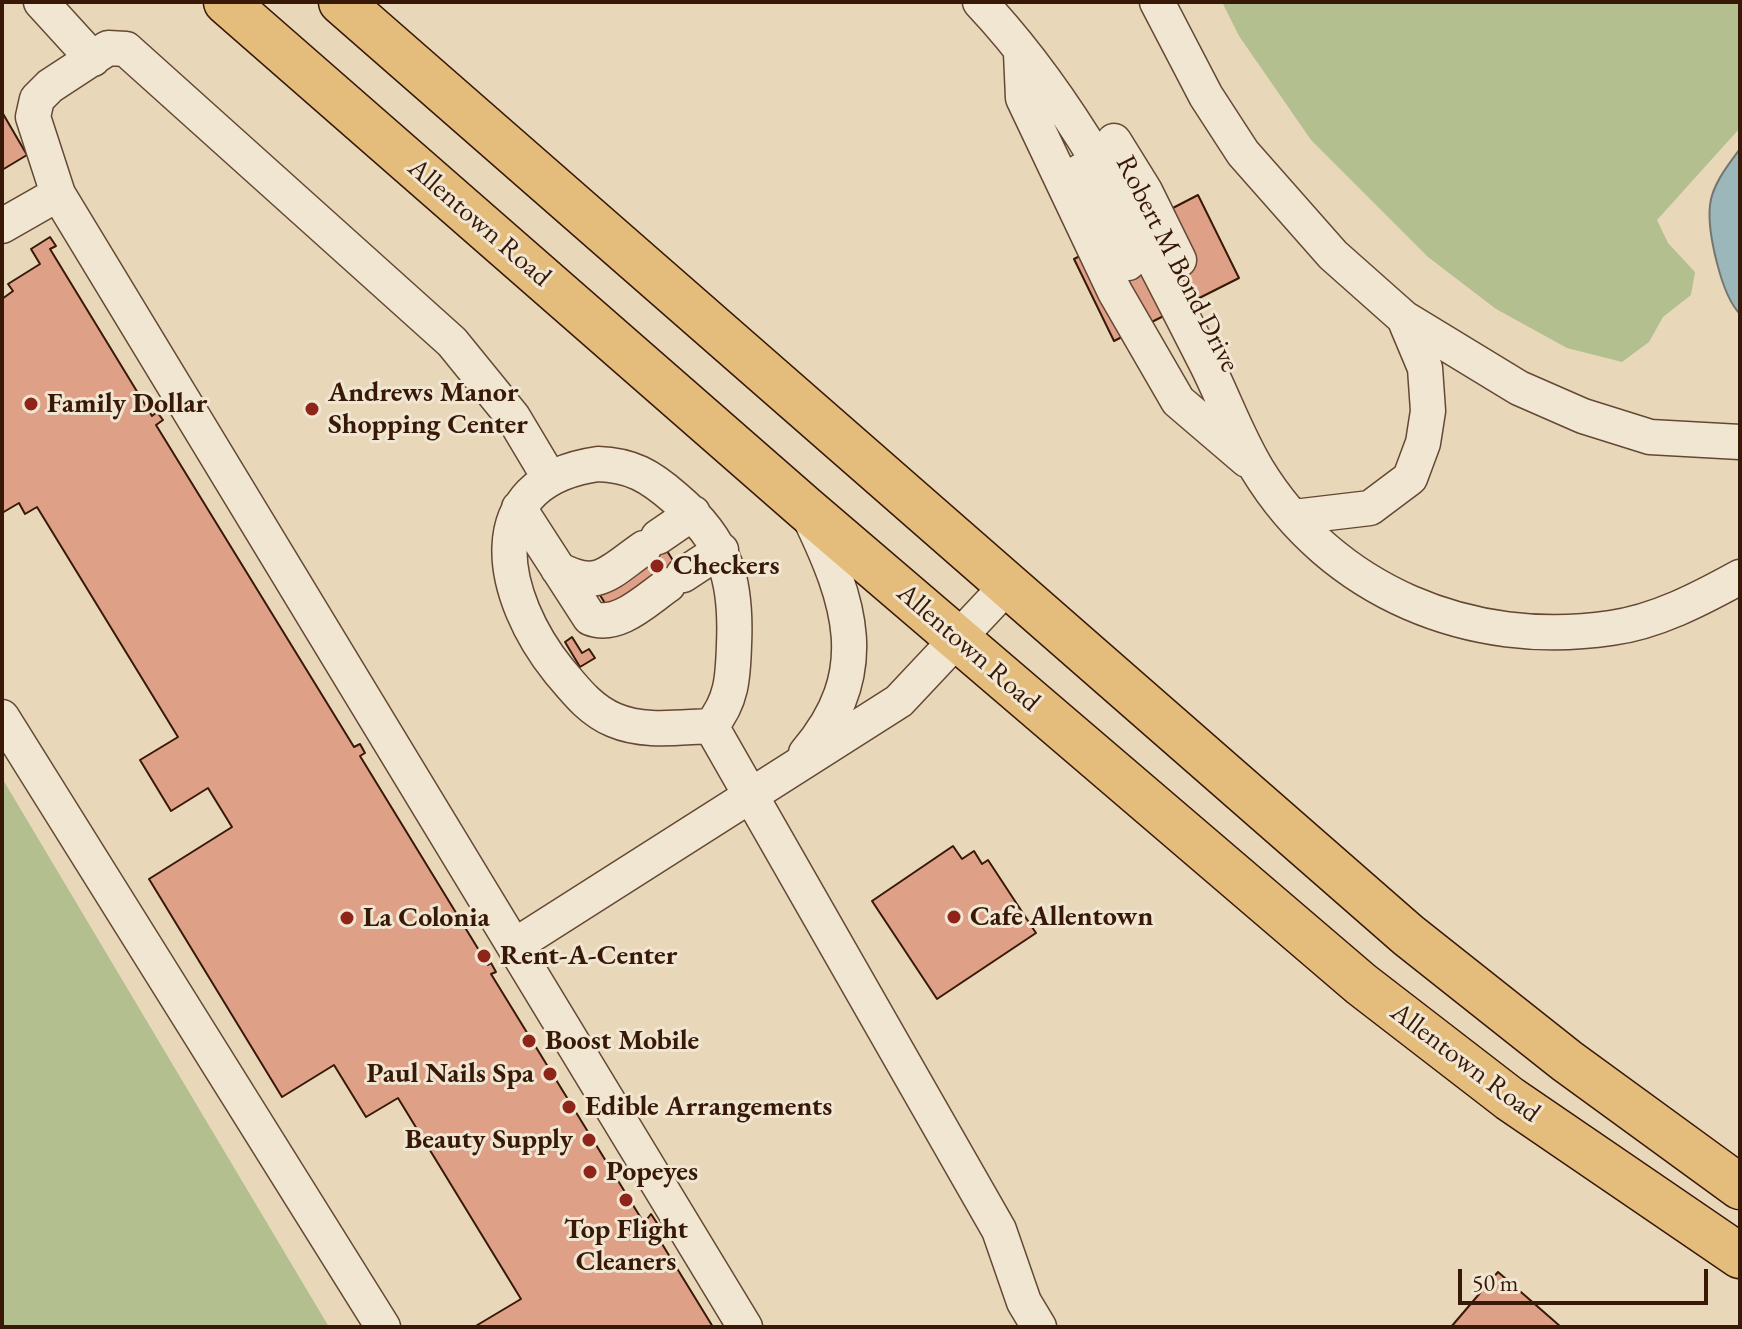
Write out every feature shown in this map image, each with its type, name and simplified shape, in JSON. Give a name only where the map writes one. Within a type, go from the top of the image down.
[{"type":"main road","name":"Allentown Road","points":[[226,2],[806,509],[1361,984],[1510,1099],[1740,1256]]},
{"type":"main road","points":[[341,2],[1408,935],[1567,1061],[1740,1187]]},
{"type":"street","points":[[41,2],[93,59]]},
{"type":"street","name":"Robert M Bond Drive","points":[[980,2],[1090,144],[1124,203],[1257,469],[1294,517],[1340,560],[1392,597],[1443,616],[1499,630],[1568,632],[1613,628],[1659,616],[1740,577]]},
{"type":"street","points":[[1157,2],[1206,96],[1243,153],[1333,255],[1404,318],[1519,388],[1583,416],[1650,437],[1740,442]]},
{"type":"street","points":[[550,479],[513,417],[452,342],[126,49],[108,48],[50,86],[37,99],[33,117],[58,194],[745,1327]]},
{"type":"street","name":"Robert M Bond Drive","points":[[1021,53],[1023,98],[1123,306],[1178,401],[1257,469]]},
{"type":"street","points":[[2,226],[58,194]]},
{"type":"street","points":[[1294,517],[1370,508],[1410,478],[1423,443],[1428,411],[1425,368],[1404,318]]},
{"type":"street","points":[[624,465],[650,477],[693,513],[721,550],[734,602],[733,683],[725,710],[711,726],[641,727],[614,720],[580,696],[537,639],[514,596],[509,565],[519,508],[533,491],[550,479],[574,468],[624,465]]},
{"type":"street","points":[[519,508],[590,618],[599,622],[618,618],[721,550]]},
{"type":"street","points":[[788,773],[831,720],[841,694],[849,653],[845,600],[836,571],[806,509]]},
{"type":"street","points":[[558,569],[580,581],[594,579],[693,513]]},
{"type":"street","points":[[514,946],[899,701],[959,641],[1008,585]]},
{"type":"street","points":[[2,717],[383,1327]]},
{"type":"street","points":[[711,726],[999,1230],[1024,1302],[1039,1327]]},
{"type":"green space","points":[[1222,2],[1740,2],[1740,128],[1657,220],[1668,243],[1695,272],[1691,295],[1663,317],[1649,342],[1622,362],[1567,348],[1496,309],[1428,257],[1311,140],[1239,36]]},
{"type":"green space","points":[[2,778],[329,1327],[2,1327]]},
{"type":"water","points":[[1740,149],[1740,314],[1721,278],[1713,246],[1710,205],[1721,176]]},
{"type":"building","points":[[2,112],[27,155],[2,170]]},
{"type":"building","points":[[1198,195],[1239,278],[1114,341],[1074,259]]},
{"type":"building","points":[[50,237],[56,246],[50,249],[152,416],[157,412],[163,420],[156,425],[354,747],[360,744],[365,753],[360,756],[488,965],[491,963],[496,972],[491,974],[644,1223],[651,1214],[657,1223],[651,1226],[713,1327],[474,1327],[521,1299],[398,1098],[366,1117],[334,1065],[282,1097],[149,879],[232,827],[208,788],[171,811],[140,760],[178,737],[37,507],[25,514],[19,503],[2,513],[2,299],[13,291],[8,284],[40,264],[31,249]]},
{"type":"building","name":"Checkers","points":[[652,527],[689,586],[608,608],[598,592]]},
{"type":"building","points":[[572,637],[582,653],[589,649],[595,658],[580,667],[565,642]]},
{"type":"building","name":"Cafe Allentown","points":[[953,846],[962,859],[974,851],[982,864],[988,860],[1036,933],[937,999],[872,901]]},
{"type":"building","points":[[1498,1272],[1561,1327],[1451,1327]]},
{"type":"place","name":"Family Dollar","points":[[31,404]]},
{"type":"place","name":"Andrews Manor Shopping Center","points":[[312,409]]},
{"type":"place","name":"Checkers","points":[[657,566]]},
{"type":"place","name":"Cafe Allentown","points":[[954,917]]},
{"type":"place","name":"La Colonia","points":[[347,918]]},
{"type":"place","name":"Rent-A-Center","points":[[484,956]]},
{"type":"place","name":"Boost Mobile","points":[[529,1041]]},
{"type":"place","name":"Paul Nails Spa","points":[[550,1074]]},
{"type":"place","name":"Edible Arrangements","points":[[569,1107]]},
{"type":"place","name":"Beauty Supply","points":[[589,1140]]},
{"type":"place","name":"Popeyes","points":[[590,1172]]},
{"type":"place","name":"Top Flight Cleaners","points":[[626,1200]]}]
